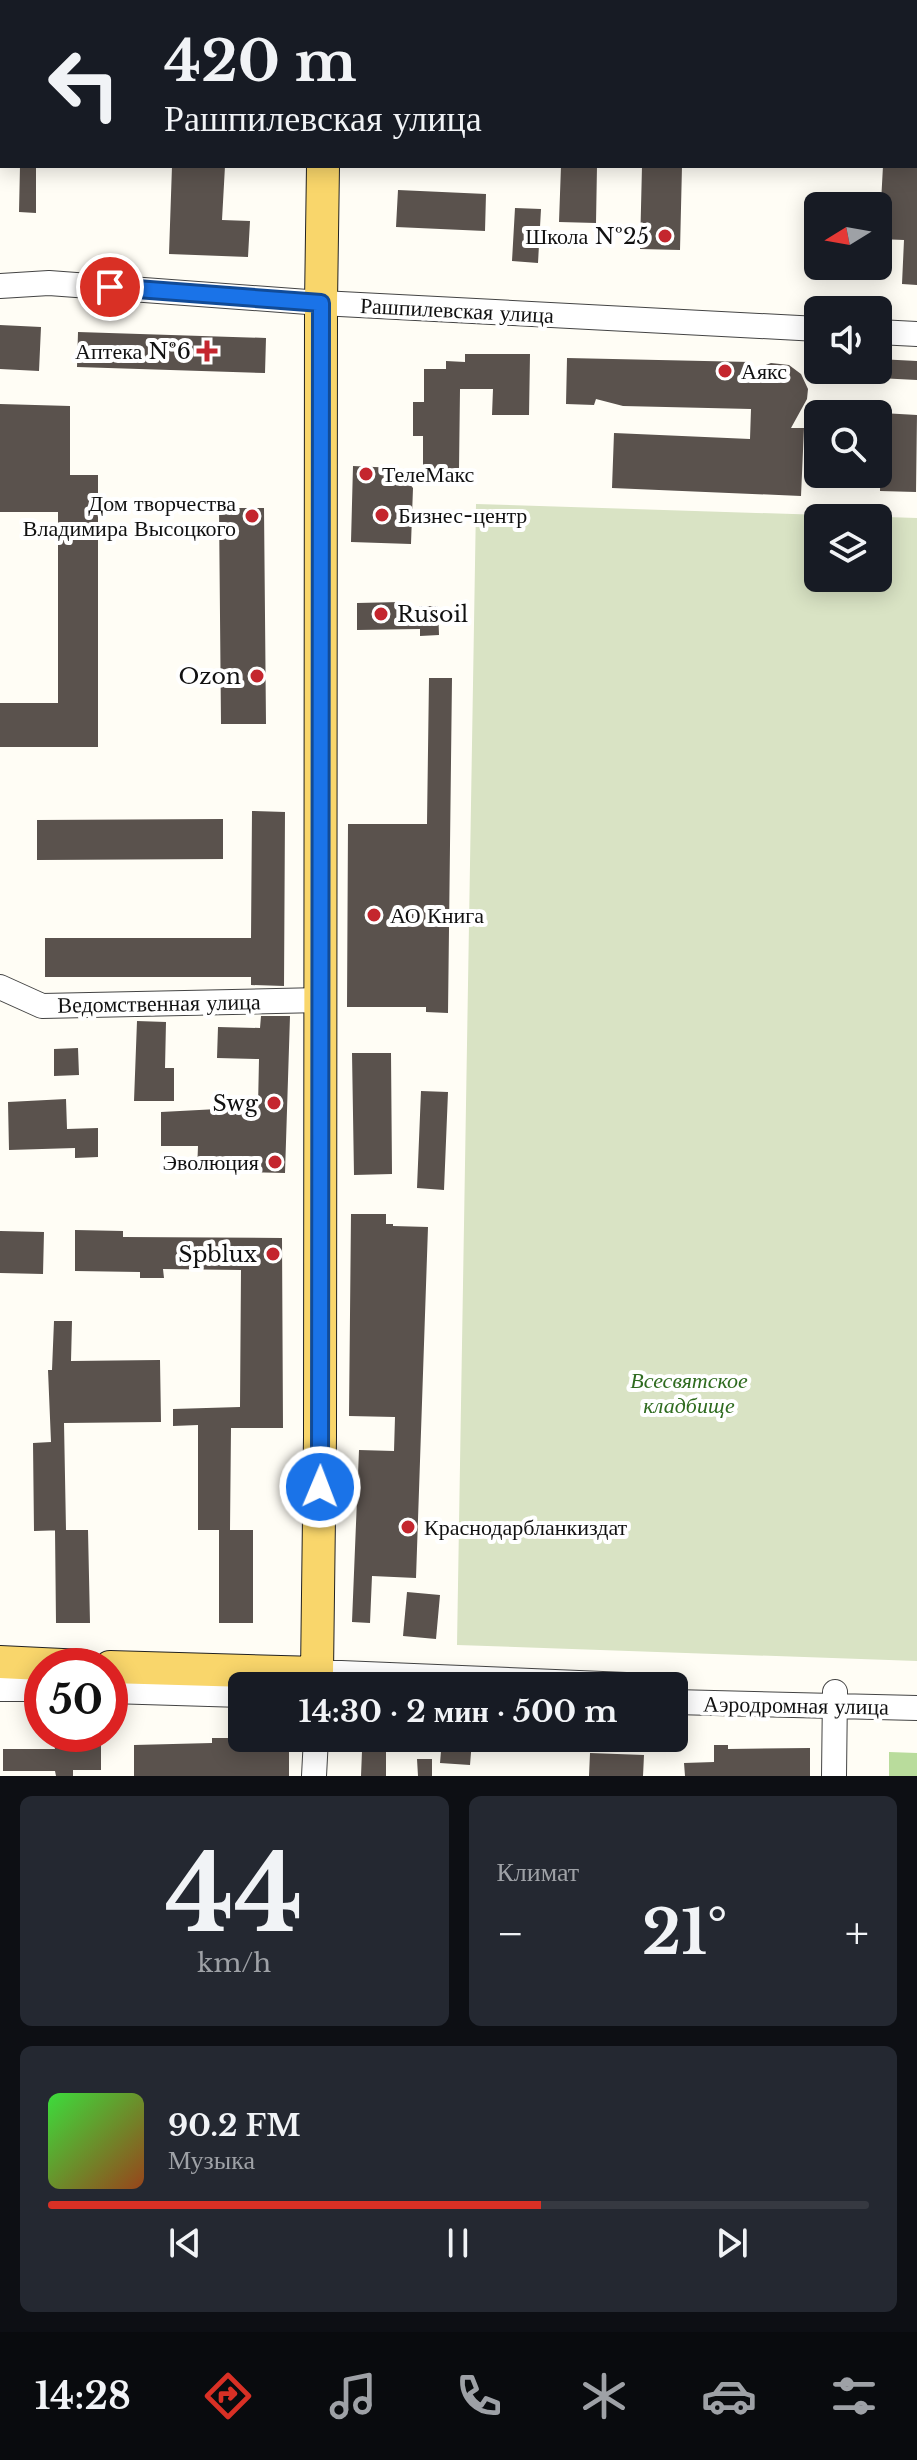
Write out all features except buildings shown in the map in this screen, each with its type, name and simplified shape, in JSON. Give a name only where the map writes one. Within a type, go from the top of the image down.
[{"type":"main road","points":[[317,1672],[323,168]]},
{"type":"main road","points":[[0,1662],[24,1663]]},
{"type":"main road","points":[[128,1668],[228,1674]]},
{"type":"street","name":"Рашпилевская улица","points":[[0,286],[49,283],[321,303],[804,328]]},
{"type":"street","points":[[892,333],[917,334]]},
{"type":"street","name":"Ведомственная улица","points":[[0,987],[42,1006],[321,1000]]},
{"type":"street","name":"Аэродромная улица","points":[[688,1688],[835,1698],[917,1708]]},
{"type":"street","points":[[0,1689],[24,1689]]},
{"type":"street","points":[[128,1692],[228,1695]]},
{"type":"street","name":"Аэродромная улица","points":[[688,1702],[835,1698],[917,1692]]},
{"type":"street","points":[[834,1776],[835,1698]]},
{"type":"street","points":[[314,1776],[315,1752]]},
{"type":"green space","name":"Всесвятское кладбище","points":[[476,504],[804,514],[804,592],[892,592],[892,517],[917,518],[917,1661],[457,1645]]},
{"type":"green space","points":[[889,1752],[917,1753],[917,1776],[889,1776]]},
{"type":"place","name":"Школа №25","points":[[665,236]]},
{"type":"place","name":"Аптека №6","points":[[207,351]]},
{"type":"place","name":"Аякс","points":[[725,371]]},
{"type":"place","name":"ТелеМакс","points":[[366,474]]},
{"type":"place","name":"Бизнес-центр","points":[[382,515]]},
{"type":"place","name":"Дом творчества Владимира Высоцкого","points":[[252,516]]},
{"type":"place","name":"Rusoil","points":[[381,614]]},
{"type":"place","name":"Ozon","points":[[257,676]]},
{"type":"place","name":"АО Книга","points":[[374,915]]},
{"type":"place","name":"Swg","points":[[274,1103]]},
{"type":"place","name":"Эволюция","points":[[275,1162]]},
{"type":"place","name":"Spblux","points":[[273,1254]]},
{"type":"place","name":"Краснодарбланкиздат","points":[[408,1527]]},
{"type":"route","points":[[110,287],[321,303],[320,1487]]}]
